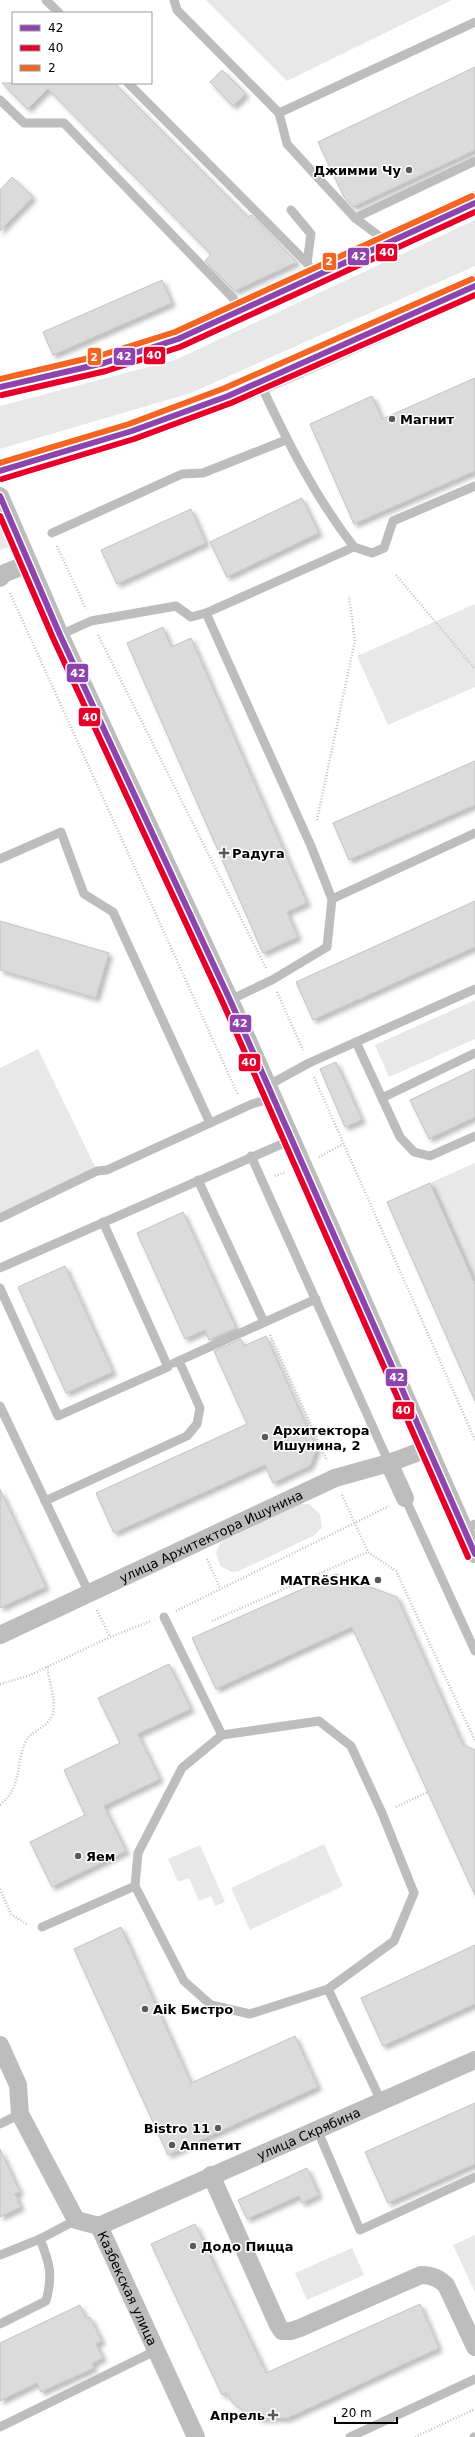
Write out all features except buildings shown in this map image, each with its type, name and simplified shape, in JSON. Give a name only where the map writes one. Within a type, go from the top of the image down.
[{"type":"main road","points":[[0,387],[104,363],[171,341],[239,311],[312,270],[388,243],[475,203]]},
{"type":"main road","points":[[0,471],[45,459],[196,408],[260,383],[475,286]]},
{"type":"street","points":[[0,496],[28,564],[60,635],[230,1000],[428,1449],[470,1527],[475,1554]]},
{"type":"street","points":[[1,577],[28,564]]},
{"type":"street","name":"улица Архитектора Ишунина","points":[[0,1635],[198,1540],[334,1478],[389,1463],[428,1449]]},
{"type":"street","points":[[389,1463],[405,1498]]},
{"type":"street","points":[[0,2045],[18,2085],[20,2114],[76,2220]]},
{"type":"street","name":"улица Скрябина","points":[[99,2226],[211,2175],[475,2060]]},
{"type":"street","points":[[211,2175],[282,2331],[291,2331],[300,2328],[421,2275],[430,2275],[438,2278],[446,2285],[475,2347]]},
{"type":"street","name":"Казбекская улица","points":[[76,2220],[99,2226],[155,2351],[196,2437]]},
{"type":"lane","points":[[46,0],[58,12]]},
{"type":"lane","points":[[174,0],[177,10],[279,113],[287,144],[355,218],[388,243]]},
{"type":"lane","points":[[279,113],[475,22]]},
{"type":"lane","points":[[129,84],[312,270]]},
{"type":"lane","points":[[0,100],[24,123],[64,123],[233,298],[239,311]]},
{"type":"lane","points":[[355,218],[475,161]]},
{"type":"lane","points":[[364,202],[369,211]]},
{"type":"lane","points":[[291,210],[311,234],[312,270]]},
{"type":"lane","points":[[260,383],[286,440],[332,519],[354,547],[372,553],[384,548],[393,521],[475,486]]},
{"type":"lane","points":[[52,533],[182,474],[203,473],[286,440]]},
{"type":"lane","points":[[60,635],[91,621],[176,606],[191,617],[206,613],[354,547]]},
{"type":"lane","points":[[206,613],[311,846],[332,899],[326,947],[272,980],[230,1000]]},
{"type":"lane","points":[[0,859],[61,832],[84,894],[113,912],[210,1123]]},
{"type":"lane","points":[[332,899],[475,833]]},
{"type":"lane","points":[[0,1218],[97,1171],[107,1170],[244,1108],[270,1092],[309,1063],[475,989]]},
{"type":"lane","points":[[356,1042],[400,1137],[414,1152],[430,1156],[475,1136]]},
{"type":"lane","points":[[382,1098],[475,1053]]},
{"type":"lane","points":[[0,1268],[251,1156],[291,1140]]},
{"type":"lane","points":[[251,1156],[389,1463]]},
{"type":"lane","points":[[198,1180],[264,1322]]},
{"type":"lane","points":[[103,1222],[168,1367]]},
{"type":"lane","points":[[0,1288],[58,1416],[316,1299]]},
{"type":"lane","points":[[45,1501],[187,1436],[197,1424],[200,1408],[179,1361]]},
{"type":"lane","points":[[0,1406],[89,1593]]},
{"type":"lane","points":[[405,1498],[475,1651]]},
{"type":"lane","points":[[164,1617],[222,1735]]},
{"type":"lane","points":[[319,1722],[351,1746],[382,1813],[414,1893],[394,1942],[328,1989],[250,2014],[211,2006],[184,1982],[135,1886],[138,1853],[182,1768],[222,1735],[319,1722]]},
{"type":"lane","points":[[42,1928],[135,1886]]},
{"type":"lane","points":[[328,1989],[380,2101]]},
{"type":"lane","points":[[0,2124],[20,2114]]},
{"type":"lane","points":[[317,2129],[360,2230],[475,2177]]},
{"type":"lane","points":[[0,2255],[40,2239],[76,2220]]},
{"type":"lane","points":[[0,2324],[46,2302],[50,2288],[50,2265],[40,2239]]},
{"type":"lane","points":[[0,2426],[155,2351]]},
{"type":"lane","points":[[350,2437],[475,2378]]},
{"type":"path","points":[[52,533],[91,621]]},
{"type":"path","points":[[396,575],[475,669]]},
{"type":"path","points":[[1,577],[244,1108]]},
{"type":"path","points":[[311,846],[355,640],[349,596]]},
{"type":"path","points":[[102,644],[272,980],[475,1440]]},
{"type":"path","points":[[264,1322],[368,1552],[396,1571],[475,1741]]},
{"type":"path","points":[[0,1684],[28,1676],[110,1637],[164,1617],[220,1588],[405,1498]]},
{"type":"path","points":[[198,1540],[220,1588]]},
{"type":"path","points":[[212,1621],[368,1552]]},
{"type":"path","points":[[89,1593],[110,1637]]},
{"type":"path","points":[[0,1805],[8,1798],[17,1784],[19,1757],[27,1739],[46,1726],[53,1712],[47,1667]]},
{"type":"path","points":[[382,1813],[428,1792]]},
{"type":"path","points":[[0,1889],[12,1914],[25,1925],[42,1928]]},
{"type":"path","points":[[415,2437],[475,2409]]},
{"type":"shaded area","points":[[206,0],[452,0],[287,81]]},
{"type":"shaded area","points":[[475,220],[475,266],[191,393],[0,449],[0,406],[175,360]]},
{"type":"shaded area","points":[[0,527],[12,546],[0,550]]},
{"type":"shaded area","points":[[475,604],[475,687],[388,725],[357,656]]},
{"type":"shaded area","points":[[475,1000],[475,1039],[389,1077],[375,1045]]},
{"type":"shaded area","points":[[38,1049],[97,1171],[0,1218],[0,1068]]},
{"type":"shaded area","points":[[475,1163],[475,1284],[430,1183]]},
{"type":"shaded area","points":[[301,1504],[309,1504],[320,1514],[322,1527],[315,1535],[239,1571],[232,1572],[220,1566],[216,1552],[221,1542]]},
{"type":"shaded area","points":[[324,1844],[343,1886],[250,1930],[231,1888]]},
{"type":"shaded area","points":[[200,1845],[225,1902],[215,1906],[211,1896],[199,1901],[189,1878],[178,1882],[168,1859]]},
{"type":"shaded area","points":[[475,2235],[475,2292],[453,2245]]},
{"type":"shaded area","points":[[352,2248],[364,2275],[307,2300],[295,2273]]},
{"type":"transit line","name":"2","points":[[0,379],[102,355],[175,332],[472,196]]},
{"type":"transit line","name":"42","points":[[0,387],[104,363],[178,339],[475,203]]},
{"type":"transit line","name":"40","points":[[2,395],[106,371],[180,347],[475,212]]},
{"type":"transit line","name":"2","points":[[0,463],[129,424],[225,388],[472,279]]},
{"type":"transit line","name":"42","points":[[0,471],[132,431],[228,396],[475,286]]},
{"type":"transit line","name":"40","points":[[2,479],[134,439],[231,403],[475,295]]},
{"type":"transit line","name":"42","points":[[0,496],[60,635],[230,1000],[475,1554]]},
{"type":"transit line","name":"40","points":[[0,516],[53,638],[223,1003],[468,1557]]},
{"type":"place","name":"Джимми Чу","points":[[409,170]]},
{"type":"place","name":"Магнит","points":[[392,419]]},
{"type":"place","name":"Радуга","points":[[224,853]]},
{"type":"place","name":"Архитектора Ишунина, 2","points":[[265,1437]]},
{"type":"place","name":"MATRёSHKA","points":[[378,1580]]},
{"type":"place","name":"Яем","points":[[78,1856]]},
{"type":"place","name":"Aik Бистро","points":[[145,2009]]},
{"type":"place","name":"Bistro 11","points":[[218,2128]]},
{"type":"place","name":"Аппетит","points":[[172,2145]]},
{"type":"place","name":"Додо Пицца","points":[[193,2246]]},
{"type":"place","name":"Апрель","points":[[273,2415]]}]
